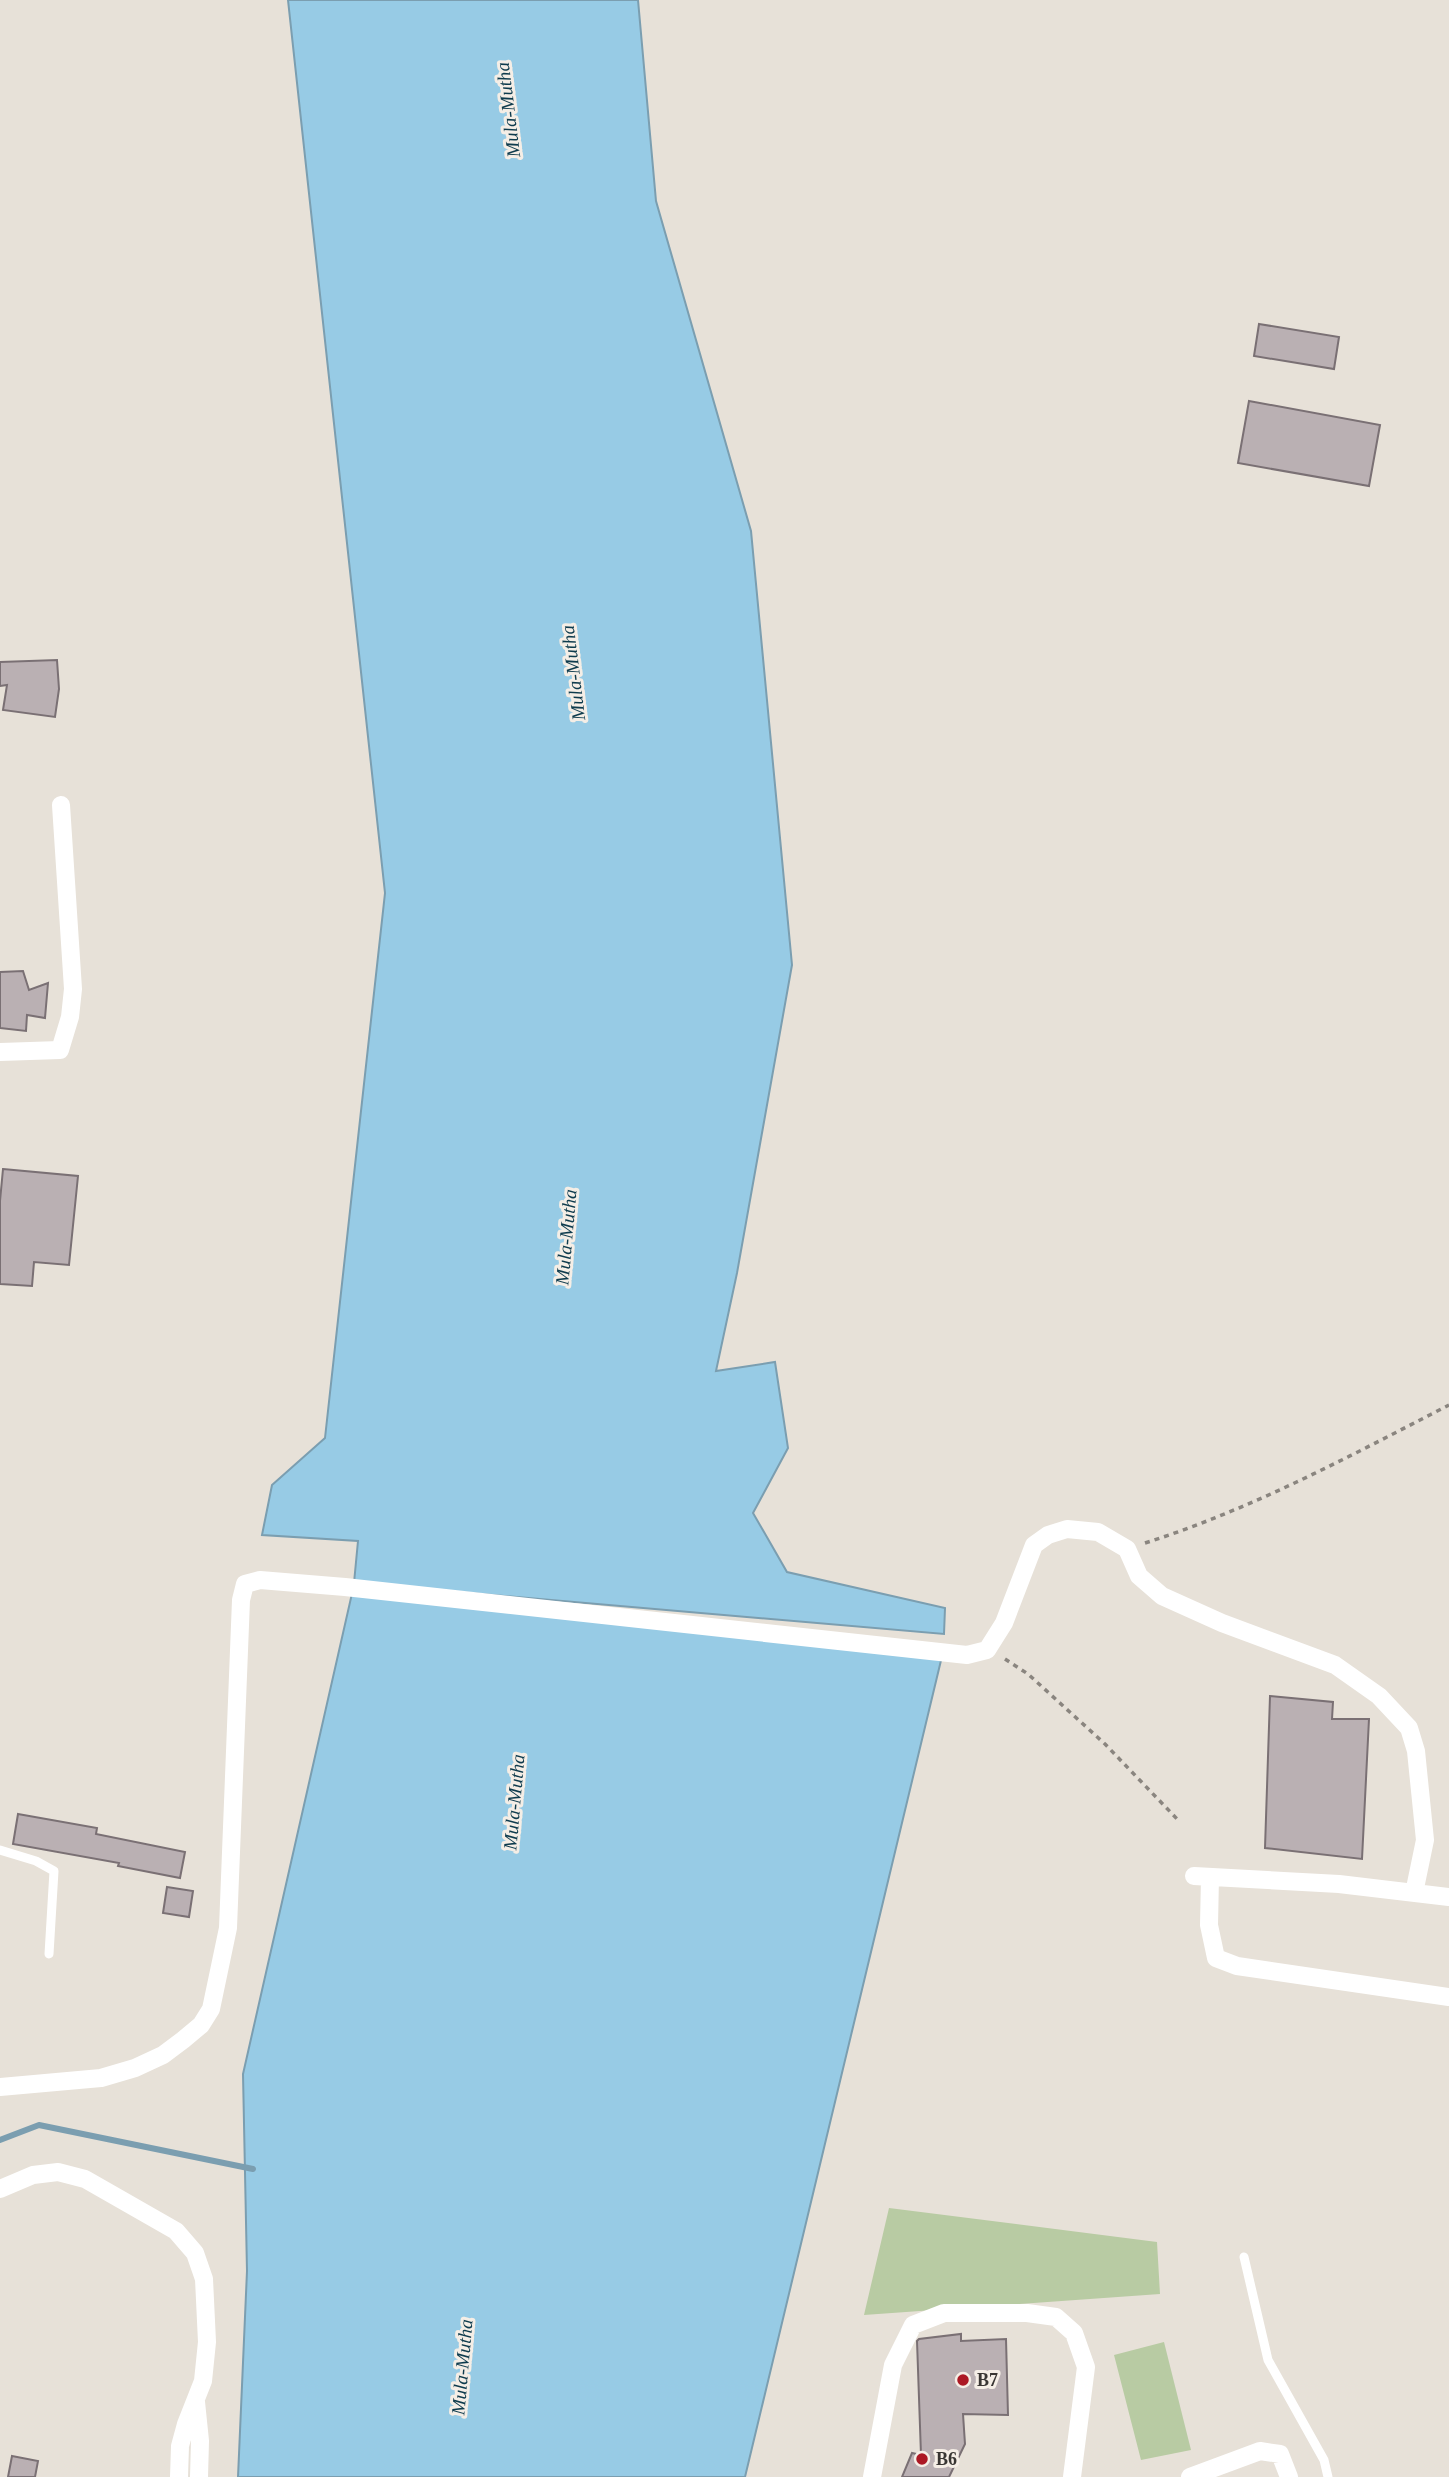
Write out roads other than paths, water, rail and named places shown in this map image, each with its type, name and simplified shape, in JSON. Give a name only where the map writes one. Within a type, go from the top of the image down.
[{"type":"street","points":[[0,1052],[60,1050],[70,1017],[73,989],[61,805]]},
{"type":"street","points":[[0,2087],[102,2078],[135,2068],[183,2040],[201,2025],[211,2009],[228,1928],[241,1600],[246,1584],[260,1580],[967,1655],[987,1650],[1004,1623],[1034,1545],[1048,1535],[1067,1529],[1097,1532],[1127,1549],[1139,1576],[1161,1597],[1335,1665],[1379,1696],[1409,1728],[1416,1751],[1425,1840],[1414,1893]]},
{"type":"street","points":[[1449,1897],[1339,1884],[1202,1876],[1216,1958],[1237,1966],[1449,1997]]},
{"type":"street","points":[[0,2189],[33,2175],[58,2172],[85,2179],[176,2231],[195,2253],[204,2279],[207,2342],[203,2381],[180,2446],[178,2477]]},
{"type":"street","points":[[872,2477],[893,2365],[913,2325],[944,2313],[1027,2313],[1056,2317],[1074,2333],[1086,2367],[1072,2477]]},
{"type":"street","points":[[197,2402],[200,2441],[198,2477]]},
{"type":"street","points":[[1190,2477],[1260,2451],[1280,2454],[1289,2477]]},
{"type":"lane","points":[[0,1850],[36,1861],[54,1871],[49,1954]]},
{"type":"lane","points":[[1244,2257],[1268,2360],[1324,2460],[1328,2477]]},
{"type":"water","name":"Mula-Mutha","points":[[288,0],[638,0],[656,201],[751,531],[792,965],[737,1273],[716,1371],[775,1362],[788,1448],[753,1513],[787,1572],[945,1608],[944,1634],[354,1583],[358,1541],[262,1535],[272,1485],[325,1438],[385,893]]},
{"type":"water","name":"Mula-Mutha","points":[[353,1589],[943,1652],[745,2477],[238,2477],[247,2271],[243,2074]]},
{"type":"waterway","points":[[0,2140],[39,2125],[253,2169]]},
{"type":"place","name":"B7","points":[[963,2380]]},
{"type":"place","name":"B6","points":[[922,2459]]}]
